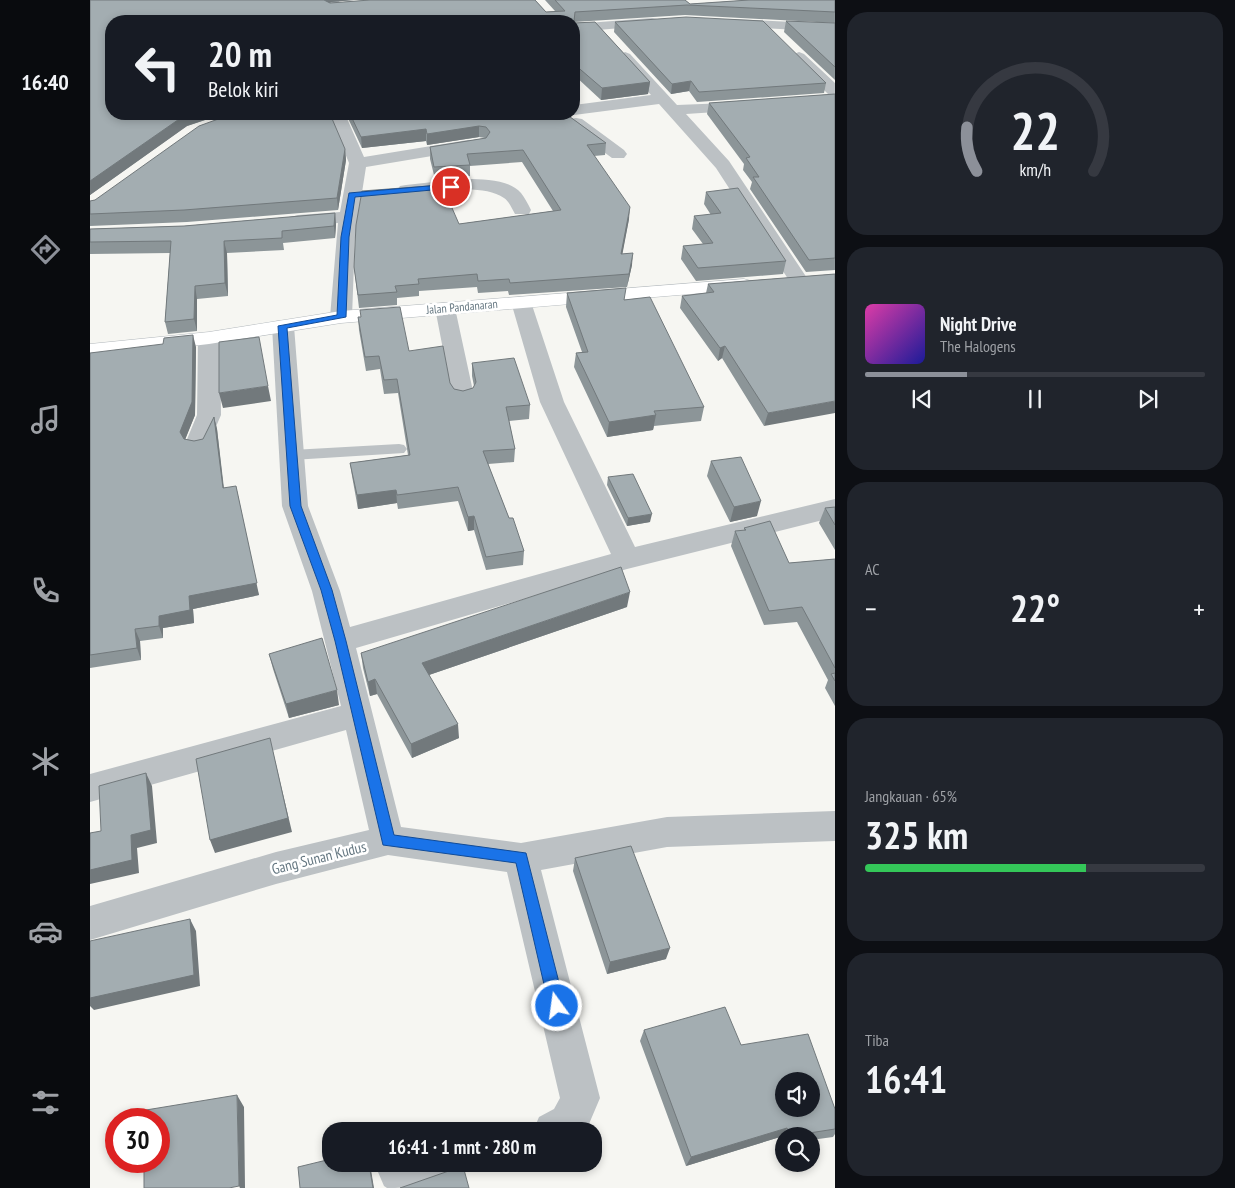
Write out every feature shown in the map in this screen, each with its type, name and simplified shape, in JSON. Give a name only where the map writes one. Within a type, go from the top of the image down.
[{"type":"main road","name":"Jalan Pandanaran","points":[[90,352],[209,338],[342,317],[788,282]]},
{"type":"street","points":[[332,10],[350,6]]},
{"type":"street","points":[[580,28],[667,22]]},
{"type":"street","points":[[719,22],[835,28]]},
{"type":"street","points":[[766,25],[835,92]]},
{"type":"street","points":[[598,26],[723,165],[788,282]]},
{"type":"street","points":[[816,100],[835,99]]},
{"type":"street","points":[[580,110],[667,104],[758,104]]},
{"type":"street","points":[[340,120],[358,163],[345,237],[342,317]]},
{"type":"street","points":[[570,120],[618,154]]},
{"type":"street","points":[[358,163],[479,144]]},
{"type":"street","points":[[392,192],[471,185],[493,186],[512,194],[522,210]]},
{"type":"street","points":[[352,195],[372,193]]},
{"type":"street","points":[[282,222],[348,218]]},
{"type":"street","points":[[521,302],[552,402],[627,559]]},
{"type":"street","points":[[445,308],[463,396]]},
{"type":"street","points":[[283,326],[296,506],[326,590],[388,840],[521,858],[667,832],[835,826]]},
{"type":"street","points":[[197,444],[209,415],[209,338]]},
{"type":"street","points":[[340,641],[627,559],[835,508]]},
{"type":"street","points":[[90,788],[358,714]]},
{"type":"street","name":"Gang Sunan Kudus","points":[[90,923],[276,868],[388,840]]},
{"type":"street","points":[[521,858],[580,1098],[575,1115],[567,1122]]},
{"type":"lane","points":[[292,455],[399,449]]},
{"type":"building","points":[[90,0],[324,0],[330,3],[370,0],[535,0],[546,12],[565,11],[555,0],[685,0],[690,4],[749,0],[835,0],[835,12],[687,5],[575,12],[575,15],[105,15],[105,120],[178,120],[90,181]]},
{"type":"building","points":[[686,17],[763,21],[826,83],[699,92],[691,81],[672,84],[615,22]]},
{"type":"building","points":[[786,21],[835,23],[835,67]]},
{"type":"building","points":[[595,22],[650,82],[602,88],[580,69],[580,23]]},
{"type":"building","points":[[835,94],[835,258],[809,260],[753,177],[759,177],[746,158],[750,157],[709,103]]},
{"type":"building","points":[[216,120],[333,120],[345,149],[337,198],[184,210],[90,214],[90,201],[95,200],[199,126]]},
{"type":"building","points":[[353,120],[574,120],[606,143],[587,145],[630,207],[621,254],[633,253],[629,274],[510,283],[509,279],[478,281],[477,274],[418,279],[419,284],[395,286],[397,292],[358,295],[354,267],[356,225],[362,191],[442,185],[459,224],[561,210],[523,150],[467,154],[470,165],[434,167],[430,147],[486,138],[490,132],[486,127],[479,126],[427,134],[426,129],[361,137]]},
{"type":"building","points":[[738,188],[786,261],[698,268],[683,246],[713,243],[694,216],[721,213],[706,192]]},
{"type":"building","points":[[335,213],[334,226],[282,231],[282,238],[224,241],[225,283],[195,286],[194,319],[165,322],[171,241],[90,242],[90,229],[184,226]]},
{"type":"building","points":[[835,274],[835,401],[768,413],[725,346],[720,348],[682,296],[714,292],[708,284]]},
{"type":"building","points":[[626,288],[624,300],[650,297],[704,407],[654,411],[656,415],[609,422],[576,353],[588,352],[567,293]]},
{"type":"building","points":[[400,307],[409,351],[443,346],[450,383],[454,389],[463,391],[473,388],[476,382],[472,363],[514,358],[530,405],[506,407],[515,449],[483,451],[509,518],[513,518],[524,551],[486,557],[474,516],[468,517],[458,487],[397,495],[396,490],[357,495],[350,463],[410,455],[397,379],[384,380],[379,356],[365,357],[358,317],[361,317],[360,310]]},
{"type":"building","points":[[193,335],[192,402],[180,432],[184,439],[194,441],[203,439],[214,417],[223,488],[236,486],[257,583],[189,596],[190,610],[159,616],[159,626],[135,629],[137,648],[90,655],[90,353],[163,344],[164,338]]},
{"type":"building","points":[[259,337],[268,386],[219,393],[219,342]]},
{"type":"building","points":[[741,457],[761,501],[734,507],[711,461]]},
{"type":"building","points":[[633,474],[652,514],[628,518],[608,477]]},
{"type":"building","points":[[835,507],[835,525],[825,508]]},
{"type":"building","points":[[770,521],[789,563],[835,559],[835,668],[802,607],[769,611],[735,531],[746,530],[744,528]]},
{"type":"building","points":[[621,567],[630,592],[422,663],[458,724],[411,744],[375,679],[368,682],[361,653]]},
{"type":"building","points":[[322,638],[337,690],[286,704],[269,654]]},
{"type":"building","points":[[835,673],[835,681],[831,674]]},
{"type":"building","points":[[270,738],[288,818],[210,840],[196,759]]},
{"type":"building","points":[[146,773],[151,830],[131,835],[132,860],[90,870],[90,833],[101,831],[99,786]]},
{"type":"building","points":[[631,846],[670,948],[610,962],[575,858]]},
{"type":"building","points":[[190,919],[194,975],[90,998],[90,941]]},
{"type":"building","points":[[725,1007],[741,1045],[808,1034],[835,1109],[835,1129],[820,1131],[820,1127],[775,1127],[775,1132],[691,1157],[644,1030]]},
{"type":"building","points":[[237,1095],[239,1186],[229,1188],[144,1188],[144,1173],[170,1173],[170,1108],[158,1108]]},
{"type":"building","points":[[322,1161],[322,1172],[370,1172],[373,1188],[300,1188],[298,1167]]},
{"type":"building","points":[[446,1172],[465,1172],[469,1188],[400,1188]]},
{"type":"route","points":[[451,187],[352,195],[345,237],[342,317],[283,326],[296,506],[326,590],[388,840],[521,858],[557,1006]]}]
